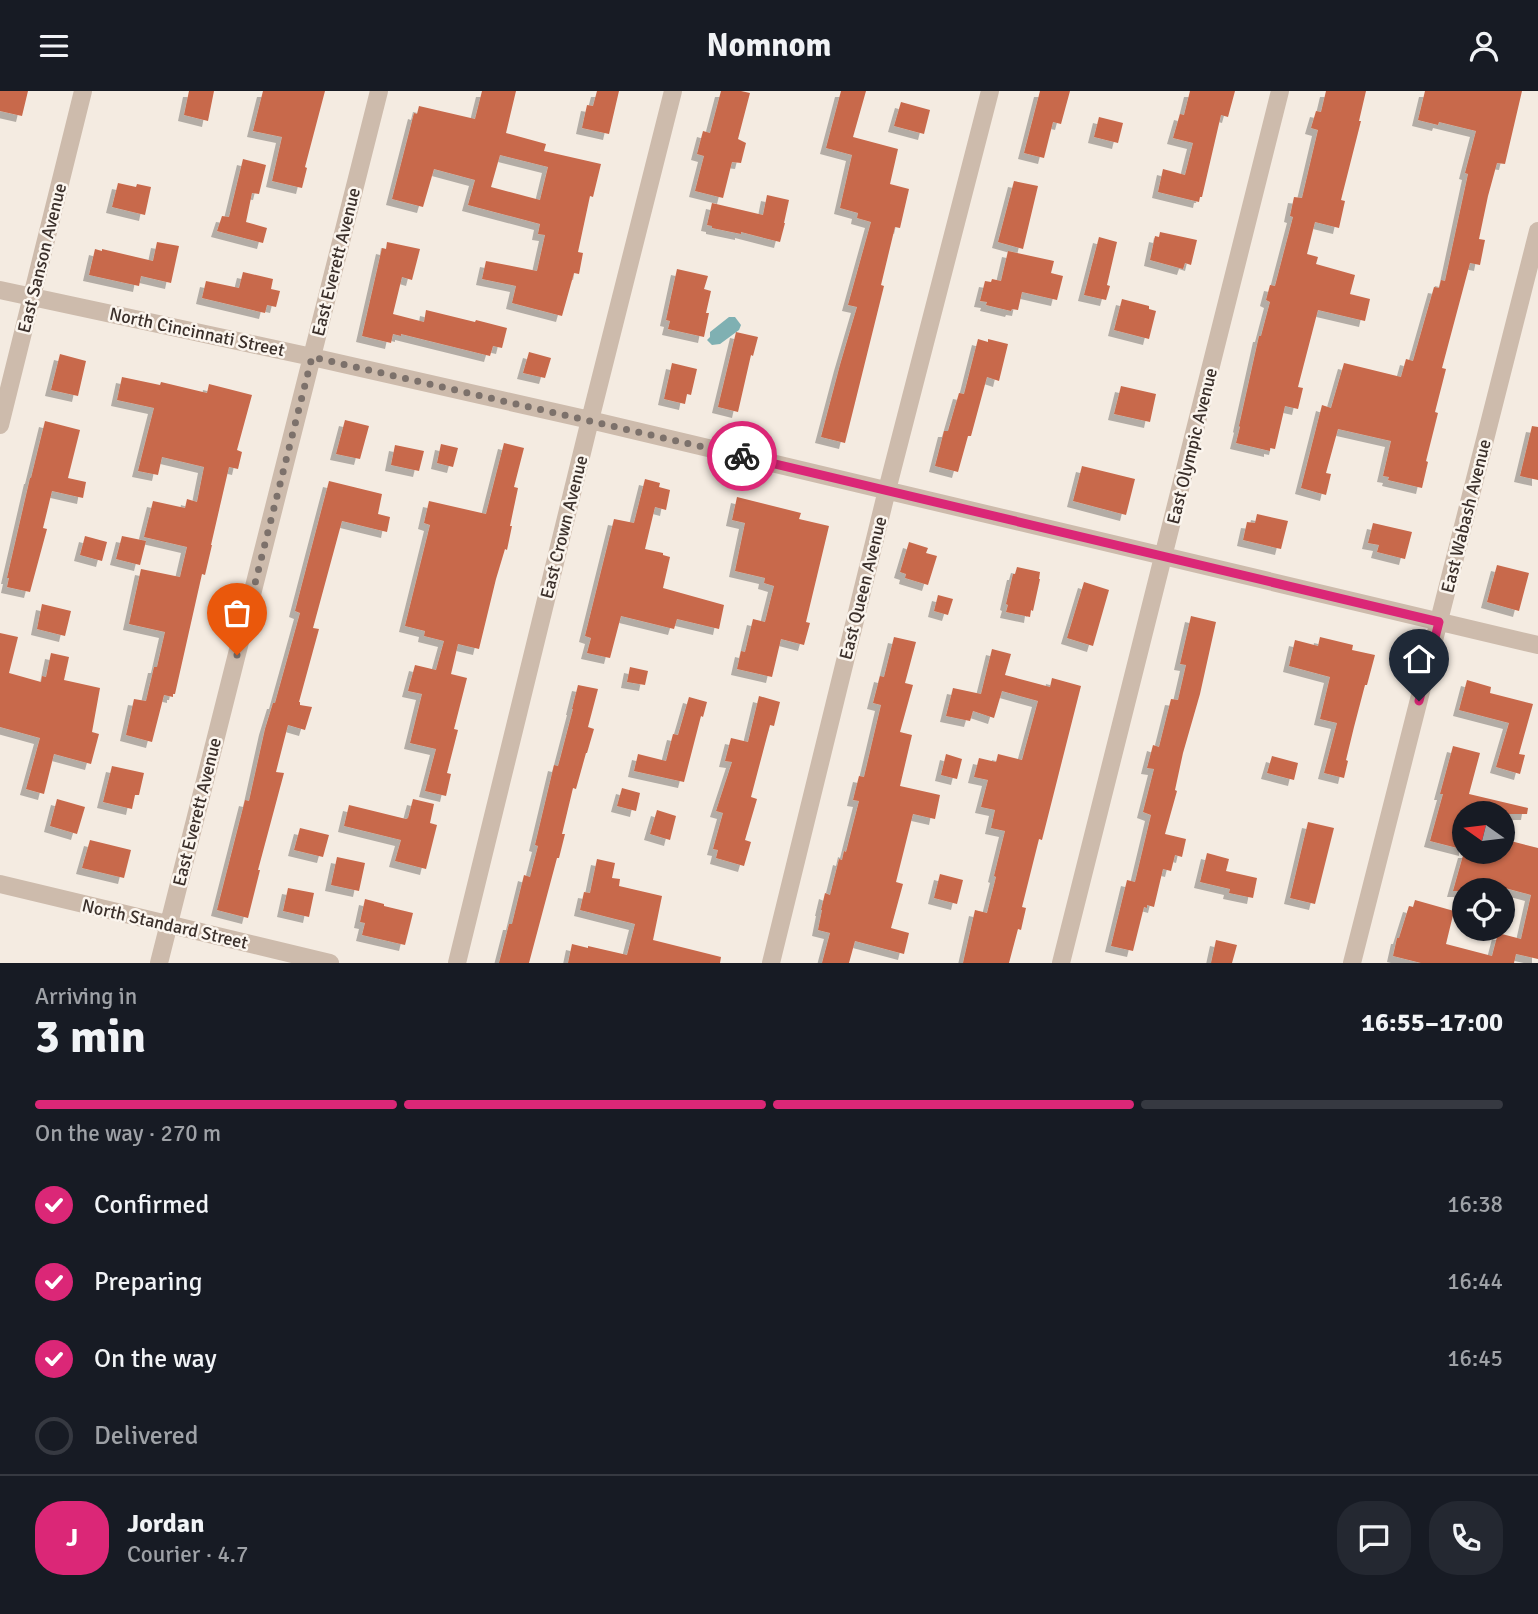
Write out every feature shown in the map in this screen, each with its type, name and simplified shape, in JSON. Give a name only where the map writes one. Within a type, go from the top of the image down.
[{"type":"street","name":"East Sanson Avenue","points":[[0,425],[83,91]]},
{"type":"street","name":"East Everett Avenue","points":[[159,963],[379,91]]},
{"type":"street","name":"East Crown Avenue","points":[[457,963],[673,91]]},
{"type":"street","name":"East Queen Avenue","points":[[771,963],[887,490],[990,91]]},
{"type":"street","name":"East Olympic Avenue","points":[[1061,963],[1280,91]]},
{"type":"street","name":"East Wabash Avenue","points":[[1352,963],[1538,231]]},
{"type":"street","name":"North Cincinnati Street","points":[[0,290],[590,420],[1538,645]]},
{"type":"street","name":"North Standard Street","points":[[0,884],[330,963]]},
{"type":"water","points":[[729,317],[735,317],[741,325],[739,330],[720,344],[712,345],[707,340],[710,332]]},
{"type":"building","points":[[0,91],[28,91],[22,116],[0,111]]},
{"type":"building","points":[[189,91],[214,91],[208,121],[184,115]]},
{"type":"building","points":[[263,91],[325,91],[302,188],[272,181],[282,137],[253,131]]},
{"type":"building","points":[[482,91],[516,91],[506,133],[546,144],[544,151],[601,164],[593,197],[590,196],[578,252],[583,253],[579,274],[574,273],[562,316],[512,303],[516,286],[482,279],[486,261],[537,271],[545,235],[538,234],[540,224],[468,205],[475,180],[434,169],[423,207],[392,199],[414,113],[417,114],[419,106],[475,119]],"holes":[[[500,155],[548,167],[540,200],[491,187]]]},
{"type":"building","points":[[597,91],[619,91],[609,134],[582,128],[587,105],[593,106]]},
{"type":"building","points":[[721,91],[750,93],[738,139],[746,143],[741,163],[732,162],[723,198],[695,191],[704,156],[697,154],[703,131],[710,133]]},
{"type":"building","points":[[841,91],[866,91],[853,137],[898,149],[890,184],[909,189],[900,228],[895,227],[881,285],[884,286],[845,443],[821,437],[857,307],[848,305],[871,222],[857,218],[858,213],[840,208],[852,155],[826,148]]},
{"type":"building","points":[[1040,91],[1070,91],[1061,124],[1053,122],[1044,158],[1024,153]]},
{"type":"building","points":[[1190,91],[1235,91],[1228,117],[1221,115],[1199,202],[1158,192],[1163,169],[1185,175],[1193,143],[1173,138],[1180,114],[1184,115]]},
{"type":"building","points":[[1326,91],[1366,91],[1341,200],[1345,201],[1339,228],[1315,222],[1307,254],[1318,257],[1316,264],[1355,275],[1350,294],[1370,299],[1365,321],[1318,310],[1298,387],[1303,388],[1298,409],[1285,406],[1275,449],[1270,448],[1270,451],[1236,443],[1259,336],[1270,302],[1266,300],[1270,285],[1275,286],[1293,217],[1290,216],[1294,197],[1302,198],[1318,130],[1311,128],[1316,111],[1321,112]]},
{"type":"building","points":[[1425,91],[1522,91],[1505,164],[1497,163],[1488,196],[1479,239],[1485,240],[1480,265],[1470,263],[1442,368],[1446,369],[1435,412],[1438,413],[1422,488],[1388,480],[1389,477],[1383,476],[1391,441],[1338,429],[1326,473],[1331,474],[1326,495],[1301,488],[1322,405],[1331,408],[1344,363],[1401,377],[1406,359],[1413,361],[1434,287],[1439,288],[1441,280],[1445,281],[1468,174],[1465,173],[1476,131],[1418,120]]},
{"type":"building","points":[[901,102],[930,110],[924,134],[894,126]]},
{"type":"building","points":[[1099,117],[1123,123],[1118,143],[1094,137]]},
{"type":"building","points":[[243,159],[266,165],[259,194],[252,193],[246,222],[267,228],[263,243],[217,231],[222,216],[229,217]]},
{"type":"building","points":[[1014,181],[1038,186],[1023,249],[998,242]]},
{"type":"building","points":[[118,183],[151,187],[145,215],[112,207]]},
{"type":"building","points":[[767,195],[789,200],[780,242],[707,225],[712,203],[763,215]]},
{"type":"building","points":[[1160,232],[1197,240],[1191,265],[1185,263],[1183,269],[1150,260],[1155,236],[1159,237]]},
{"type":"building","points":[[1099,237],[1117,242],[1106,300],[1084,295]]},
{"type":"building","points":[[157,242],[179,246],[171,283],[141,276],[139,286],[89,275],[95,249],[153,261]]},
{"type":"building","points":[[387,242],[420,249],[412,280],[402,277],[393,314],[424,322],[426,310],[507,328],[502,348],[493,346],[490,356],[401,334],[393,334],[391,343],[362,336],[382,248],[386,249]]},
{"type":"building","points":[[1008,251],[1054,261],[1051,273],[1063,276],[1057,300],[1022,292],[1018,310],[1011,311],[980,301],[985,281],[1001,281]]},
{"type":"building","points":[[677,269],[708,276],[704,289],[711,291],[704,337],[668,329],[670,321],[666,320]]},
{"type":"building","points":[[243,272],[273,279],[271,289],[280,291],[276,307],[267,305],[265,313],[202,298],[206,281],[239,288]]},
{"type":"building","points":[[1122,299],[1149,306],[1149,309],[1156,311],[1149,339],[1114,330]]},
{"type":"building","points":[[736,332],[758,337],[753,356],[751,355],[738,412],[718,407]]},
{"type":"building","points":[[978,339],[1008,344],[999,381],[987,377],[958,472],[935,466],[944,431],[948,431],[959,393],[964,394]]},
{"type":"building","points":[[529,352],[551,358],[545,378],[523,373]]},
{"type":"building","points":[[60,354],[86,361],[78,396],[51,390]]},
{"type":"building","points":[[672,363],[697,369],[691,395],[687,394],[685,404],[664,399]]},
{"type":"building","points":[[122,377],[160,385],[161,382],[207,393],[209,384],[252,395],[237,450],[242,452],[238,469],[229,467],[175,694],[173,697],[164,695],[152,742],[126,735],[134,699],[146,701],[165,632],[129,624],[141,569],[180,577],[187,547],[144,537],[153,501],[185,508],[187,499],[197,502],[204,467],[162,457],[158,475],[138,471],[154,408],[117,400]]},
{"type":"building","points":[[1121,386],[1156,394],[1150,422],[1114,414]]},
{"type":"building","points":[[345,420],[369,426],[360,459],[336,454]]},
{"type":"building","points":[[45,421],[80,430],[68,478],[86,482],[83,498],[52,491],[43,528],[47,529],[30,592],[7,587],[7,578]]},
{"type":"building","points":[[1532,426],[1538,427],[1538,480],[1520,476]]},
{"type":"building","points":[[504,443],[524,448],[514,487],[518,488],[512,526],[479,649],[458,644],[451,674],[467,678],[454,729],[458,730],[447,773],[451,774],[446,796],[425,791],[436,749],[410,743],[422,694],[408,691],[415,665],[436,670],[444,641],[424,636],[425,631],[405,626],[430,525],[424,523],[429,501],[486,514]]},
{"type":"building","points":[[441,444],[458,448],[453,467],[437,463]]},
{"type":"building","points":[[395,445],[424,451],[419,471],[391,465]]},
{"type":"building","points":[[1082,466],[1135,479],[1126,515],[1073,501]]},
{"type":"building","points":[[645,479],[660,483],[659,487],[670,490],[666,510],[655,507],[645,549],[670,557],[663,588],[724,605],[719,629],[677,619],[674,629],[621,616],[610,658],[587,653],[591,638],[585,636],[614,519],[634,523]]},
{"type":"building","points":[[329,481],[382,494],[378,514],[390,517],[387,532],[342,521],[313,628],[319,629],[299,702],[300,705],[312,707],[305,730],[288,725],[276,772],[284,773],[248,918],[217,910],[245,800],[249,801],[265,729],[300,613],[295,611]]},
{"type":"building","points":[[737,497],[801,513],[799,519],[829,526],[806,622],[810,623],[804,645],[781,639],[772,677],[737,669],[741,651],[745,652],[753,619],[765,622],[774,586],[764,583],[765,578],[735,571],[745,523],[732,520]]},
{"type":"building","points":[[1257,514],[1288,521],[1281,549],[1243,540],[1247,522],[1255,523]]},
{"type":"building","points":[[1373,523],[1412,532],[1405,559],[1377,552],[1379,545],[1368,543]]},
{"type":"building","points":[[85,536],[107,542],[102,561],[80,555]]},
{"type":"building","points":[[122,536],[146,541],[140,565],[116,559]]},
{"type":"building","points":[[909,542],[928,548],[926,553],[937,556],[928,585],[905,578],[906,574],[900,572]]},
{"type":"building","points":[[1497,565],[1529,573],[1519,611],[1487,602]]},
{"type":"building","points":[[1017,567],[1040,572],[1030,617],[1006,612],[1013,574]]},
{"type":"building","points":[[1084,582],[1109,590],[1093,646],[1067,638]]},
{"type":"building","points":[[938,595],[953,599],[948,615],[934,611]]},
{"type":"building","points":[[42,604],[71,611],[65,636],[37,629]]},
{"type":"building","points":[[1191,616],[1216,622],[1165,834],[1186,839],[1182,857],[1175,855],[1171,871],[1163,869],[1154,907],[1144,907],[1133,951],[1111,946],[1127,880],[1135,882],[1151,815],[1143,812],[1154,769],[1147,768],[1153,745],[1159,747],[1171,699],[1178,700],[1186,665],[1180,664]]},
{"type":"building","points":[[0,633],[18,637],[9,673],[41,682],[42,676],[46,677],[51,653],[69,657],[64,680],[100,688],[92,732],[99,734],[91,764],[54,754],[44,794],[26,789],[40,738],[0,727]]},
{"type":"building","points":[[894,637],[916,642],[905,683],[913,685],[900,732],[912,735],[900,786],[940,795],[935,819],[913,814],[896,882],[903,884],[891,928],[909,933],[904,954],[855,941],[849,963],[822,963],[830,933],[818,930],[821,910],[825,893],[830,895],[839,859],[842,860],[844,851],[846,852],[859,801],[853,800],[859,776],[864,777],[881,705],[873,703],[880,676],[884,677]]},
{"type":"building","points":[[1320,637],[1353,645],[1352,650],[1375,655],[1354,727],[1344,778],[1324,773],[1337,723],[1320,719],[1330,677],[1289,666],[1295,640],[1318,646]]},
{"type":"building","points":[[992,649],[1011,654],[1005,675],[1050,687],[1052,678],[1081,686],[1022,907],[1026,908],[1021,930],[1018,929],[1009,963],[963,963],[975,910],[987,913],[1005,831],[991,828],[995,810],[981,807],[988,780],[974,777],[979,758],[996,762],[998,754],[1022,760],[1038,701],[1002,691],[994,718],[973,711],[970,721],[946,716],[953,688],[981,694]]},
{"type":"building","points":[[630,667],[648,671],[645,685],[627,682]]},
{"type":"building","points":[[1467,680],[1491,687],[1490,693],[1533,704],[1519,754],[1525,755],[1520,774],[1496,767],[1509,723],[1459,710]]},
{"type":"building","points":[[578,685],[598,689],[588,727],[594,729],[576,789],[573,788],[559,858],[529,963],[499,963],[524,875],[530,877],[554,765],[558,766]]},
{"type":"building","points":[[759,696],[780,702],[774,726],[770,725],[751,797],[757,799],[745,840],[751,842],[744,866],[716,858],[718,850],[713,849],[723,813],[716,811],[732,762],[725,761],[731,738],[748,742]]},
{"type":"building","points":[[689,697],[707,702],[684,782],[634,771],[638,754],[666,761],[673,734],[678,735]]},
{"type":"building","points":[[1453,746],[1480,753],[1469,794],[1498,801],[1452,801],[1452,847],[1430,841],[1443,794],[1440,794]]},
{"type":"building","points":[[946,754],[962,759],[957,779],[941,775]]},
{"type":"building","points":[[1272,756],[1298,763],[1294,780],[1267,773]]},
{"type":"building","points":[[112,766],[144,773],[139,795],[135,795],[132,809],[103,802]]},
{"type":"building","points":[[622,788],[640,793],[636,811],[617,806]]},
{"type":"building","points":[[57,799],[85,807],[77,834],[50,826]]},
{"type":"building","points":[[413,799],[434,804],[430,823],[437,825],[426,869],[395,861],[401,840],[344,826],[349,805],[406,819]]},
{"type":"building","points":[[1516,805],[1528,808],[1527,814],[1516,814]]},
{"type":"building","points":[[657,810],[676,816],[670,840],[650,834]]},
{"type":"building","points":[[1308,822],[1334,828],[1315,904],[1290,898]]},
{"type":"building","points":[[300,828],[329,835],[323,857],[294,850]]},
{"type":"building","points":[[90,840],[131,850],[124,878],[82,868]]},
{"type":"building","points":[[1516,842],[1538,848],[1538,959],[1516,954],[1514,963],[1421,963],[1393,956],[1409,906],[1413,907],[1415,900],[1452,910],[1446,944],[1492,956],[1496,941],[1521,939],[1531,895],[1515,891],[1515,878],[1457,878],[1460,865],[1516,865]]},
{"type":"building","points":[[1207,853],[1229,859],[1226,871],[1257,878],[1253,898],[1229,893],[1230,889],[1200,882]]},
{"type":"building","points":[[337,857],[365,863],[359,891],[331,885]]},
{"type":"building","points":[[597,859],[615,863],[612,878],[620,879],[619,886],[662,896],[653,940],[721,957],[720,963],[568,963],[572,944],[627,955],[635,924],[580,910],[584,892],[590,893]]},
{"type":"building","points":[[940,874],[963,880],[957,904],[934,898]]},
{"type":"building","points":[[288,888],[314,893],[309,917],[283,911]]},
{"type":"building","points":[[365,899],[413,913],[405,945],[362,935],[365,923],[360,922]]},
{"type":"building","points":[[1216,940],[1237,945],[1232,963],[1211,963]]},
{"type":"way so far","points":[[237,655],[312,357],[742,456]]},
{"type":"route","points":[[742,456],[1439,622],[1419,701]]}]
